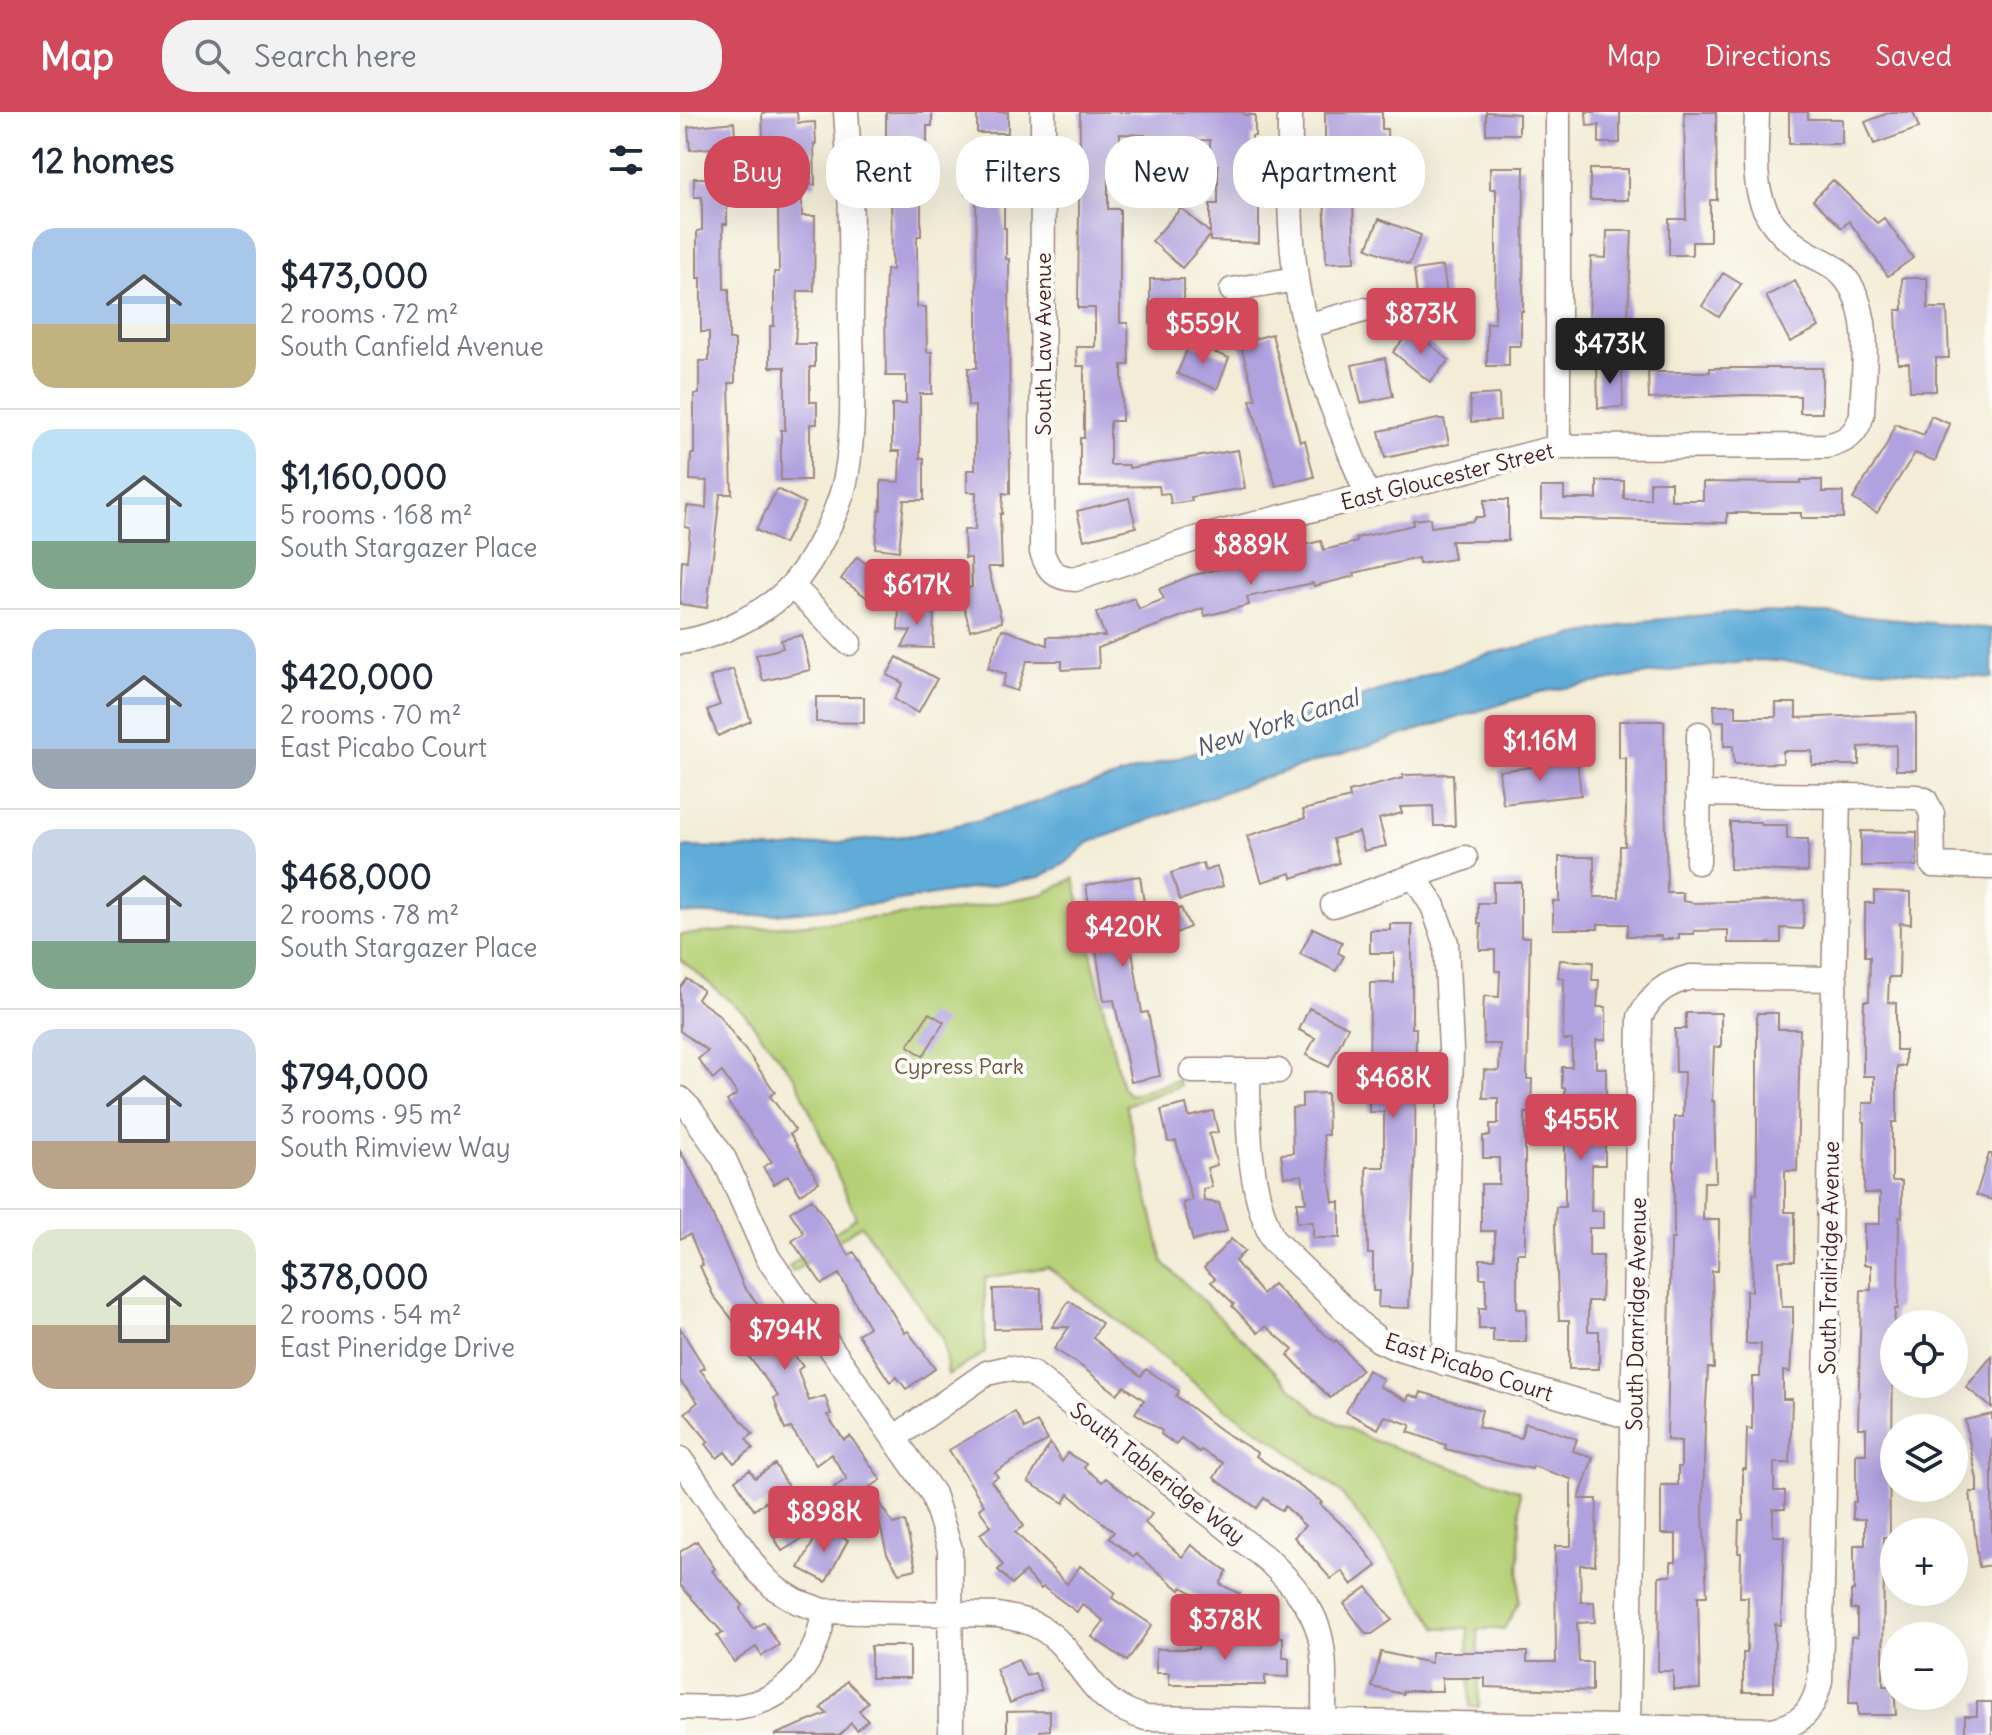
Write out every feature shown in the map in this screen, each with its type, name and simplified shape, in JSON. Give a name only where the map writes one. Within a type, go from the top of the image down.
[{"type":"street","points":[[680,642],[695,641],[757,614],[792,586],[829,528],[846,480],[851,438],[852,185],[846,112]]},
{"type":"street","name":"South Law Avenue","points":[[1043,112],[1042,552],[1053,573]]},
{"type":"street","points":[[1290,112],[1290,206],[1296,279],[1306,326],[1367,495]]},
{"type":"street","points":[[1558,112],[1558,447]]},
{"type":"street","name":"East Gloucester Street","points":[[1053,573],[1075,579],[1192,540],[1558,447],[1826,446],[1841,443],[1852,436],[1862,414],[1863,325],[1860,307],[1841,272],[1801,249],[1773,225],[1761,205],[1756,182],[1757,112]]},
{"type":"street","points":[[1232,290],[1296,279]]},
{"type":"street","points":[[1306,326],[1364,310]]},
{"type":"street","points":[[792,586],[849,643]]},
{"type":"street","points":[[1698,862],[1699,734]]},
{"type":"street","points":[[1698,794],[1917,797],[1925,800],[1932,814],[1933,865],[1992,867]]},
{"type":"street","name":"South Trailridge Avenue","points":[[1628,1727],[1773,1730],[1788,1726],[1804,1716],[1816,1700],[1820,1681],[1838,796]]},
{"type":"street","points":[[1333,905],[1465,858]]},
{"type":"street","points":[[1414,876],[1441,924],[1446,943],[1451,1050],[1444,1363]]},
{"type":"street","name":"South Danridge Avenue","points":[[1628,1727],[1640,1017],[1647,1003],[1671,982],[1691,977],[1835,979]]},
{"type":"street","points":[[1192,1071],[1278,1071]]},
{"type":"street","name":"East Picabo Court","points":[[1248,1071],[1250,1160],[1264,1222],[1273,1240],[1379,1340],[1444,1363],[1634,1418]]},
{"type":"street","points":[[680,1099],[724,1159],[768,1258],[933,1494],[950,1549],[951,1735]]},
{"type":"street","name":"South Tableridge Way","points":[[894,1438],[987,1373],[1009,1368],[1033,1374],[1269,1561],[1290,1582],[1318,1625],[1324,1648],[1324,1722]]},
{"type":"street","points":[[680,1459],[758,1571],[775,1588],[798,1602],[824,1611],[1019,1618],[1042,1628],[1061,1644],[1110,1701],[1146,1718],[1509,1730],[1628,1727]]},
{"type":"street","points":[[680,1707],[742,1706],[772,1697],[797,1678],[814,1654],[824,1611]]},
{"type":"green space","name":"Cypress Park","points":[[1074,878],[1122,1088],[1130,1095],[1178,1080],[1180,1086],[1126,1105],[1163,1262],[1318,1413],[1370,1439],[1520,1491],[1519,1602],[1504,1629],[1478,1629],[1479,1707],[1470,1707],[1468,1628],[1438,1628],[1398,1568],[1341,1493],[1278,1443],[1226,1409],[1048,1267],[985,1278],[985,1353],[948,1375],[943,1339],[861,1225],[793,1272],[789,1266],[856,1217],[796,1079],[744,1013],[680,959],[680,935],[954,911],[1043,894]]},
{"type":"water","points":[[1736,612],[1826,613],[1992,629],[1992,678],[1761,660],[1654,673],[1540,692],[1251,782],[1088,843],[1066,863],[1040,877],[881,904],[754,916],[680,913],[680,847],[775,849],[914,835],[979,820],[1248,735],[1487,654],[1643,621]]},
{"type":"water","points":[[1544,738],[1546,752],[1517,756],[1515,742]]},
{"type":"building","points":[[797,112],[798,123],[815,122],[815,185],[810,185],[810,136],[763,136],[762,113]]},
{"type":"building","points":[[886,112],[932,112],[932,126],[927,126],[927,136],[886,136]]},
{"type":"building","points":[[977,112],[1008,112],[1008,133],[977,133]]},
{"type":"building","points":[[1080,112],[1244,112],[1244,115],[1255,115],[1255,136],[1233,136],[1233,208],[1259,208],[1259,243],[1210,241],[1210,236],[1182,268],[1152,241],[1181,208],[1210,233],[1210,208],[1217,208],[1218,204],[1217,136],[1105,136],[1105,208],[1120,209],[1120,323],[1128,323],[1129,365],[1122,365],[1122,421],[1110,421],[1110,465],[1129,465],[1129,468],[1238,450],[1245,488],[1191,497],[1192,501],[1171,504],[1169,493],[1160,494],[1159,486],[1080,487],[1084,366],[1077,366],[1076,347],[1095,347],[1095,308],[1078,308],[1079,208],[1089,208],[1089,136],[1080,136]]},
{"type":"building","points":[[1325,112],[1382,112],[1382,129],[1387,129],[1387,136],[1325,136]]},
{"type":"building","points":[[1486,112],[1519,114],[1519,134],[1486,134]]},
{"type":"building","points":[[1586,112],[1620,112],[1620,143],[1599,143],[1599,125],[1587,126]]},
{"type":"building","points":[[1684,112],[1716,112],[1717,200],[1710,200],[1710,242],[1692,242],[1692,255],[1669,255],[1669,219],[1686,219]]},
{"type":"building","points":[[1789,112],[1808,112],[1808,119],[1842,119],[1842,144],[1789,144]]},
{"type":"building","points":[[1891,112],[1913,112],[1919,128],[1874,144],[1865,122]]},
{"type":"building","points":[[734,122],[735,136],[704,136],[704,149],[690,150],[688,127]]},
{"type":"building","points":[[1490,167],[1524,167],[1521,346],[1509,346],[1509,366],[1487,366],[1487,323],[1495,323],[1496,262],[1496,189],[1490,189]]},
{"type":"building","points":[[1590,169],[1628,169],[1628,200],[1590,200]]},
{"type":"building","points":[[694,178],[704,178],[704,208],[727,208],[727,224],[723,224],[724,289],[729,289],[729,340],[735,340],[735,383],[729,383],[732,494],[720,494],[707,608],[680,604],[682,560],[687,561],[690,528],[685,527],[687,506],[706,508],[707,481],[690,480],[691,454],[694,454],[694,394],[699,394],[699,361],[709,361],[709,332],[701,332],[701,278],[697,278],[697,231],[702,230],[702,197],[694,197]]},
{"type":"building","points":[[1833,180],[1877,223],[1884,218],[1913,258],[1888,276],[1849,221],[1842,228],[1813,200]]},
{"type":"building","points":[[778,208],[802,208],[802,216],[815,216],[814,291],[798,291],[795,344],[815,344],[815,367],[810,367],[810,402],[817,402],[817,424],[810,424],[810,480],[781,480],[785,367],[770,367],[774,272],[779,272]]},
{"type":"building","points":[[891,208],[921,208],[921,236],[917,236],[917,307],[926,307],[927,352],[932,352],[932,394],[920,394],[920,458],[924,458],[924,500],[904,500],[899,551],[875,548],[881,510],[881,481],[899,482],[900,451],[892,451],[892,404],[906,404],[906,376],[886,376],[886,270],[892,270]]},
{"type":"building","points":[[976,208],[1004,208],[1006,259],[1009,259],[1010,494],[1003,493],[1000,514],[1002,567],[988,567],[1002,622],[970,630],[960,590],[972,587],[971,558],[965,558],[964,530],[975,530],[976,492],[967,492],[967,470],[975,470],[975,406],[968,406],[968,368],[977,368]]},
{"type":"building","points":[[1325,208],[1353,208],[1355,262],[1326,263]]},
{"type":"building","points":[[1379,219],[1421,235],[1409,265],[1367,248]]},
{"type":"building","points":[[1607,231],[1632,231],[1627,338],[1606,338],[1606,322],[1589,322],[1591,257],[1606,258]]},
{"type":"building","points":[[1443,266],[1449,310],[1419,313],[1414,270]]},
{"type":"building","points":[[1723,273],[1741,284],[1719,317],[1702,306]]},
{"type":"building","points":[[1902,278],[1927,278],[1928,308],[1947,308],[1949,358],[1936,358],[1936,391],[1910,391],[1909,363],[1898,363],[1896,310],[1903,310]]},
{"type":"building","points":[[1150,279],[1184,279],[1184,324],[1150,324]]},
{"type":"building","points":[[1795,281],[1819,327],[1790,342],[1766,296]]},
{"type":"building","points":[[1412,329],[1449,360],[1430,382],[1393,352]]},
{"type":"building","points":[[1272,334],[1300,442],[1305,440],[1314,477],[1276,486],[1250,400],[1256,399],[1240,343]]},
{"type":"building","points":[[1190,343],[1229,358],[1217,389],[1177,374]]},
{"type":"building","points":[[1385,358],[1393,396],[1361,403],[1352,365]]},
{"type":"building","points":[[1597,365],[1622,365],[1623,407],[1598,408]]},
{"type":"building","points":[[1710,368],[1822,368],[1822,413],[1800,413],[1800,396],[1649,399],[1648,372],[1710,372]]},
{"type":"building","points":[[1499,394],[1500,420],[1471,422],[1470,396]]},
{"type":"building","points":[[1931,416],[1950,424],[1935,461],[1915,453],[1877,513],[1853,499],[1886,446],[1895,424],[1924,435]]},
{"type":"building","points":[[1444,419],[1449,444],[1385,458],[1379,431]]},
{"type":"building","points":[[1801,480],[1822,480],[1822,492],[1843,492],[1843,518],[1801,518],[1801,513],[1727,513],[1727,523],[1541,518],[1541,487],[1564,487],[1564,499],[1597,499],[1597,481],[1624,481],[1624,499],[1650,499],[1650,482],[1671,482],[1671,500],[1703,500],[1703,482],[1801,483]]},
{"type":"building","points":[[777,489],[805,503],[784,544],[756,530]]},
{"type":"building","points":[[1129,498],[1136,527],[1084,540],[1077,511]]},
{"type":"building","points":[[1484,500],[1508,500],[1508,541],[1451,541],[1454,559],[1419,564],[1418,558],[1314,586],[1313,583],[1247,597],[1249,605],[1205,616],[1203,608],[1098,648],[1099,668],[1062,670],[1062,661],[1027,661],[1017,691],[1002,686],[1006,674],[988,668],[1002,629],[1047,645],[1047,637],[1105,636],[1096,613],[1134,598],[1139,609],[1164,599],[1159,589],[1190,576],[1305,548],[1304,545],[1321,541],[1324,550],[1357,542],[1356,538],[1413,525],[1413,520],[1430,518],[1431,527],[1472,521],[1476,517],[1484,517]]},
{"type":"building","points":[[857,557],[891,581],[875,603],[841,579]]},
{"type":"building","points":[[899,608],[934,609],[933,648],[902,647],[911,631],[898,630]]},
{"type":"building","points":[[802,635],[810,670],[763,681],[756,655],[783,648],[781,640]]},
{"type":"building","points":[[897,657],[937,679],[918,713],[894,699],[903,683],[887,675]]},
{"type":"building","points":[[733,669],[751,721],[718,736],[707,710],[720,705],[710,677]]},
{"type":"building","points":[[816,697],[864,697],[864,723],[816,722]]},
{"type":"building","points":[[1776,703],[1796,703],[1796,718],[1916,713],[1916,770],[1896,770],[1896,745],[1859,747],[1859,765],[1812,765],[1812,751],[1783,751],[1783,763],[1734,764],[1733,746],[1724,746],[1724,721],[1715,721],[1714,705],[1736,705],[1736,717],[1776,717]]},
{"type":"building","points":[[1619,721],[1664,721],[1667,893],[1683,893],[1683,901],[1694,903],[1804,900],[1803,929],[1781,928],[1781,943],[1728,943],[1728,930],[1694,931],[1694,934],[1679,934],[1679,939],[1661,939],[1661,936],[1627,936],[1628,924],[1598,924],[1598,929],[1553,929],[1553,901],[1559,901],[1559,857],[1594,857],[1594,897],[1619,897],[1620,846],[1625,846],[1626,758],[1619,758]]},
{"type":"building","points":[[1577,761],[1581,795],[1503,804],[1499,771]]},
{"type":"building","points":[[1453,774],[1455,826],[1434,826],[1433,806],[1400,807],[1402,813],[1379,819],[1386,846],[1364,851],[1359,832],[1333,839],[1339,863],[1292,878],[1291,873],[1262,882],[1247,836],[1305,818],[1303,810],[1350,798],[1349,792],[1403,778],[1403,775]]},
{"type":"building","points":[[1730,822],[1787,825],[1787,839],[1808,839],[1808,872],[1730,869]]},
{"type":"building","points":[[1861,831],[1917,832],[1917,866],[1861,866]]},
{"type":"building","points":[[1203,863],[1205,871],[1217,867],[1223,886],[1180,900],[1171,873]]},
{"type":"building","points":[[1140,876],[1145,910],[1126,913],[1142,1013],[1148,1012],[1160,1076],[1131,1082],[1114,1000],[1104,1001],[1086,885]]},
{"type":"building","points":[[1493,882],[1521,882],[1521,937],[1530,937],[1527,1079],[1532,1079],[1531,1113],[1525,1113],[1525,1253],[1517,1253],[1517,1309],[1526,1309],[1526,1342],[1493,1342],[1493,1329],[1479,1329],[1479,1308],[1486,1308],[1486,1278],[1480,1278],[1480,1259],[1495,1259],[1495,1231],[1481,1231],[1481,1184],[1499,1184],[1499,1158],[1483,1158],[1483,1136],[1490,1136],[1490,1124],[1498,1124],[1498,1098],[1483,1098],[1484,1070],[1499,1071],[1500,1044],[1484,1044],[1483,1016],[1484,996],[1499,997],[1500,971],[1495,971],[1495,950],[1480,950],[1481,924],[1478,924],[1478,903],[1493,903]]},
{"type":"building","points":[[1874,891],[1911,892],[1911,924],[1900,923],[1899,977],[1889,977],[1888,1002],[1896,1003],[1896,1050],[1905,1050],[1905,1066],[1897,1066],[1897,1122],[1892,1122],[1892,1181],[1902,1181],[1898,1309],[1880,1310],[1880,1398],[1893,1398],[1892,1414],[1880,1414],[1880,1502],[1890,1502],[1890,1518],[1880,1518],[1880,1606],[1884,1606],[1883,1622],[1880,1622],[1880,1710],[1896,1710],[1896,1715],[1858,1715],[1858,1703],[1849,1703],[1851,1637],[1857,1637],[1857,1609],[1851,1609],[1854,1545],[1865,1545],[1865,1519],[1853,1519],[1856,1454],[1866,1454],[1866,1428],[1858,1428],[1861,1290],[1871,1290],[1871,1265],[1864,1265],[1864,1224],[1880,1224],[1880,1193],[1864,1193],[1863,1103],[1874,1103],[1874,1076],[1863,1076],[1864,1001],[1869,1001],[1870,956],[1865,956],[1865,903],[1874,903]]},
{"type":"building","points":[[1181,908],[1190,927],[1174,934],[1166,915]]},
{"type":"building","points":[[1390,924],[1412,924],[1412,1028],[1416,1028],[1409,1308],[1378,1307],[1379,1291],[1373,1291],[1373,1254],[1368,1254],[1366,1167],[1384,1167],[1384,1112],[1369,1112],[1369,1092],[1380,1092],[1369,1086],[1370,983],[1394,983],[1394,953],[1370,953],[1370,930],[1390,930]]},
{"type":"building","points":[[1313,928],[1342,942],[1338,953],[1344,956],[1336,971],[1300,954]]},
{"type":"building","points":[[1560,960],[1593,962],[1592,980],[1599,980],[1597,1007],[1606,1007],[1606,1040],[1596,1040],[1596,1068],[1606,1068],[1606,1117],[1592,1117],[1592,1145],[1605,1145],[1605,1165],[1592,1165],[1591,1211],[1603,1211],[1603,1228],[1589,1228],[1589,1256],[1603,1256],[1601,1301],[1588,1301],[1588,1331],[1599,1331],[1599,1369],[1569,1369],[1569,1320],[1559,1320],[1555,1227],[1556,1207],[1565,1207],[1565,1088],[1562,1088],[1562,1067],[1572,1067],[1572,1040],[1563,1040],[1564,978],[1558,977]]},
{"type":"building","points":[[687,979],[703,990],[697,999],[718,1014],[752,1059],[775,1092],[770,1096],[795,1130],[790,1134],[819,1182],[800,1194],[788,1175],[774,1184],[763,1167],[772,1162],[727,1101],[737,1094],[722,1072],[713,1079],[698,1059],[708,1051],[680,1031],[680,988]]},
{"type":"building","points":[[1309,1008],[1348,1027],[1329,1067],[1306,1055],[1315,1038],[1299,1030]]},
{"type":"building","points":[[929,1013],[944,1022],[923,1056],[908,1046]]},
{"type":"building","points":[[1686,1013],[1721,1013],[1721,1047],[1714,1047],[1712,1101],[1716,1182],[1704,1182],[1703,1220],[1719,1220],[1719,1234],[1718,1271],[1712,1271],[1714,1368],[1708,1368],[1705,1421],[1703,1513],[1707,1596],[1698,1596],[1700,1689],[1673,1689],[1673,1671],[1658,1671],[1659,1576],[1671,1576],[1671,1562],[1676,1562],[1676,1534],[1661,1534],[1661,1485],[1678,1485],[1678,1467],[1681,1467],[1681,1441],[1667,1440],[1671,1239],[1674,1239],[1674,1117],[1683,1117],[1684,1072],[1676,1072],[1675,1029],[1686,1029]]},
{"type":"building","points":[[1757,1013],[1778,1013],[1778,1029],[1800,1029],[1797,1171],[1785,1171],[1785,1212],[1795,1212],[1795,1261],[1779,1261],[1782,1307],[1793,1307],[1793,1325],[1790,1372],[1783,1371],[1783,1399],[1792,1399],[1790,1463],[1774,1463],[1774,1491],[1785,1491],[1785,1509],[1773,1509],[1773,1536],[1784,1536],[1781,1625],[1775,1624],[1774,1692],[1743,1692],[1748,1597],[1740,1597],[1741,1553],[1738,1553],[1739,1520],[1743,1520],[1747,1428],[1752,1429],[1752,1377],[1760,1377],[1761,1344],[1746,1344],[1746,1291],[1752,1291],[1753,1194],[1757,1194]]},
{"type":"building","points":[[1327,1093],[1328,1135],[1323,1135],[1333,1202],[1340,1202],[1340,1238],[1313,1238],[1313,1222],[1297,1222],[1297,1202],[1306,1202],[1302,1175],[1284,1177],[1281,1154],[1293,1153],[1292,1108],[1302,1107],[1302,1094]]},
{"type":"building","points":[[1186,1104],[1189,1117],[1213,1111],[1218,1132],[1209,1134],[1217,1165],[1207,1168],[1212,1187],[1203,1189],[1204,1201],[1219,1203],[1227,1231],[1193,1241],[1183,1203],[1192,1200],[1176,1141],[1168,1142],[1161,1110]]},
{"type":"building","points":[[680,1151],[699,1184],[744,1287],[774,1324],[764,1332],[782,1356],[790,1350],[803,1366],[798,1370],[809,1401],[825,1396],[831,1414],[827,1415],[844,1440],[850,1436],[881,1480],[870,1487],[893,1524],[905,1521],[916,1569],[899,1573],[887,1554],[877,1512],[865,1520],[853,1501],[846,1505],[834,1487],[847,1479],[831,1454],[816,1465],[791,1428],[785,1430],[774,1398],[778,1396],[747,1354],[755,1348],[713,1295],[690,1234],[680,1239]]},
{"type":"building","points":[[1989,1154],[1992,1154],[1992,1200],[1976,1195]]},
{"type":"building","points":[[812,1199],[849,1255],[854,1252],[905,1333],[908,1331],[935,1369],[906,1389],[897,1377],[890,1382],[858,1334],[869,1327],[839,1274],[822,1284],[792,1241],[804,1233],[790,1212]]},
{"type":"building","points":[[1231,1239],[1245,1251],[1235,1261],[1262,1294],[1273,1284],[1313,1324],[1334,1342],[1336,1340],[1362,1370],[1330,1398],[1288,1355],[1293,1350],[1266,1326],[1258,1333],[1211,1282],[1215,1278],[1204,1268]]},
{"type":"building","points":[[1041,1288],[1041,1328],[994,1329],[993,1289]]},
{"type":"building","points":[[1069,1301],[1102,1323],[1093,1338],[1141,1376],[1146,1369],[1179,1391],[1176,1396],[1322,1502],[1320,1504],[1353,1535],[1377,1566],[1352,1585],[1342,1571],[1331,1579],[1294,1537],[1305,1526],[1285,1506],[1282,1511],[1264,1498],[1257,1508],[1214,1478],[1223,1463],[1201,1450],[1199,1452],[1181,1438],[1176,1445],[1161,1434],[1162,1431],[1135,1413],[1144,1400],[1124,1386],[1117,1394],[1054,1349],[1069,1327],[1052,1327]]},
{"type":"building","points":[[680,1328],[705,1368],[700,1370],[753,1434],[746,1439],[753,1448],[734,1463],[725,1452],[717,1458],[706,1444],[709,1442],[685,1413],[698,1402],[680,1381]]},
{"type":"building","points":[[1992,1356],[1992,1408],[1968,1389]]},
{"type":"building","points":[[1368,1370],[1383,1379],[1379,1386],[1407,1401],[1409,1395],[1419,1398],[1421,1392],[1482,1410],[1478,1427],[1521,1438],[1525,1423],[1542,1427],[1577,1439],[1573,1451],[1593,1457],[1579,1499],[1597,1499],[1595,1565],[1580,1565],[1581,1602],[1594,1602],[1595,1622],[1577,1623],[1579,1662],[1592,1662],[1592,1691],[1485,1687],[1485,1678],[1442,1678],[1442,1691],[1403,1691],[1403,1694],[1372,1687],[1381,1652],[1431,1663],[1431,1652],[1527,1652],[1527,1662],[1556,1662],[1555,1546],[1571,1546],[1571,1479],[1533,1466],[1532,1469],[1445,1449],[1446,1445],[1408,1432],[1411,1425],[1385,1416],[1378,1429],[1346,1412]]},
{"type":"building","points":[[1015,1412],[1025,1429],[1037,1422],[1048,1440],[995,1472],[998,1477],[991,1481],[1024,1526],[1015,1532],[1067,1584],[1080,1566],[1116,1593],[1112,1598],[1152,1625],[1127,1661],[1092,1637],[1104,1621],[1082,1604],[1077,1612],[1043,1587],[1041,1589],[1025,1572],[1012,1584],[998,1570],[1003,1565],[980,1534],[991,1526],[979,1509],[984,1505],[949,1450]]},
{"type":"building","points":[[1992,1414],[1992,1565],[1979,1567],[1970,1492],[1977,1492],[1977,1480],[1968,1419]]},
{"type":"building","points":[[1050,1443],[1062,1462],[1067,1453],[1086,1464],[1084,1468],[1102,1482],[1106,1478],[1152,1514],[1145,1523],[1182,1557],[1191,1545],[1227,1571],[1220,1584],[1240,1594],[1226,1618],[1207,1607],[1209,1603],[1182,1587],[1180,1590],[1136,1554],[1134,1557],[1109,1538],[1114,1532],[1069,1494],[1064,1503],[1028,1482]]},
{"type":"building","points":[[775,1464],[807,1519],[821,1527],[782,1551],[772,1534],[787,1524],[771,1498],[754,1510],[735,1480],[750,1470],[755,1478]]},
{"type":"building","points":[[821,1527],[848,1540],[826,1582],[799,1568]]},
{"type":"building","points":[[697,1541],[715,1569],[712,1571],[743,1605],[740,1609],[753,1629],[764,1622],[779,1645],[762,1656],[756,1647],[734,1662],[717,1636],[723,1633],[680,1585],[680,1552]]},
{"type":"building","points":[[1367,1587],[1392,1620],[1372,1634],[1366,1634],[1344,1604]]},
{"type":"building","points":[[1198,1637],[1283,1637],[1283,1658],[1289,1658],[1289,1677],[1265,1676],[1265,1685],[1169,1685],[1169,1673],[1156,1673],[1156,1649],[1198,1649]]},
{"type":"building","points":[[871,1646],[910,1646],[910,1678],[871,1678]]},
{"type":"building","points":[[1018,1659],[1026,1676],[1035,1673],[1042,1690],[1010,1703],[996,1669]]},
{"type":"building","points":[[847,1681],[868,1702],[859,1711],[868,1720],[857,1730],[851,1723],[840,1735],[774,1735],[827,1714],[821,1708]]},
{"type":"building","points":[[1977,1702],[1992,1702],[1992,1735],[1965,1735],[1965,1716],[1977,1716]]},
{"type":"building","points":[[1050,1711],[1050,1730],[1040,1731],[1040,1735],[1007,1735],[1007,1712]]},
{"type":"water label","name":"New York Canal","points":[[1277,723]]}]
